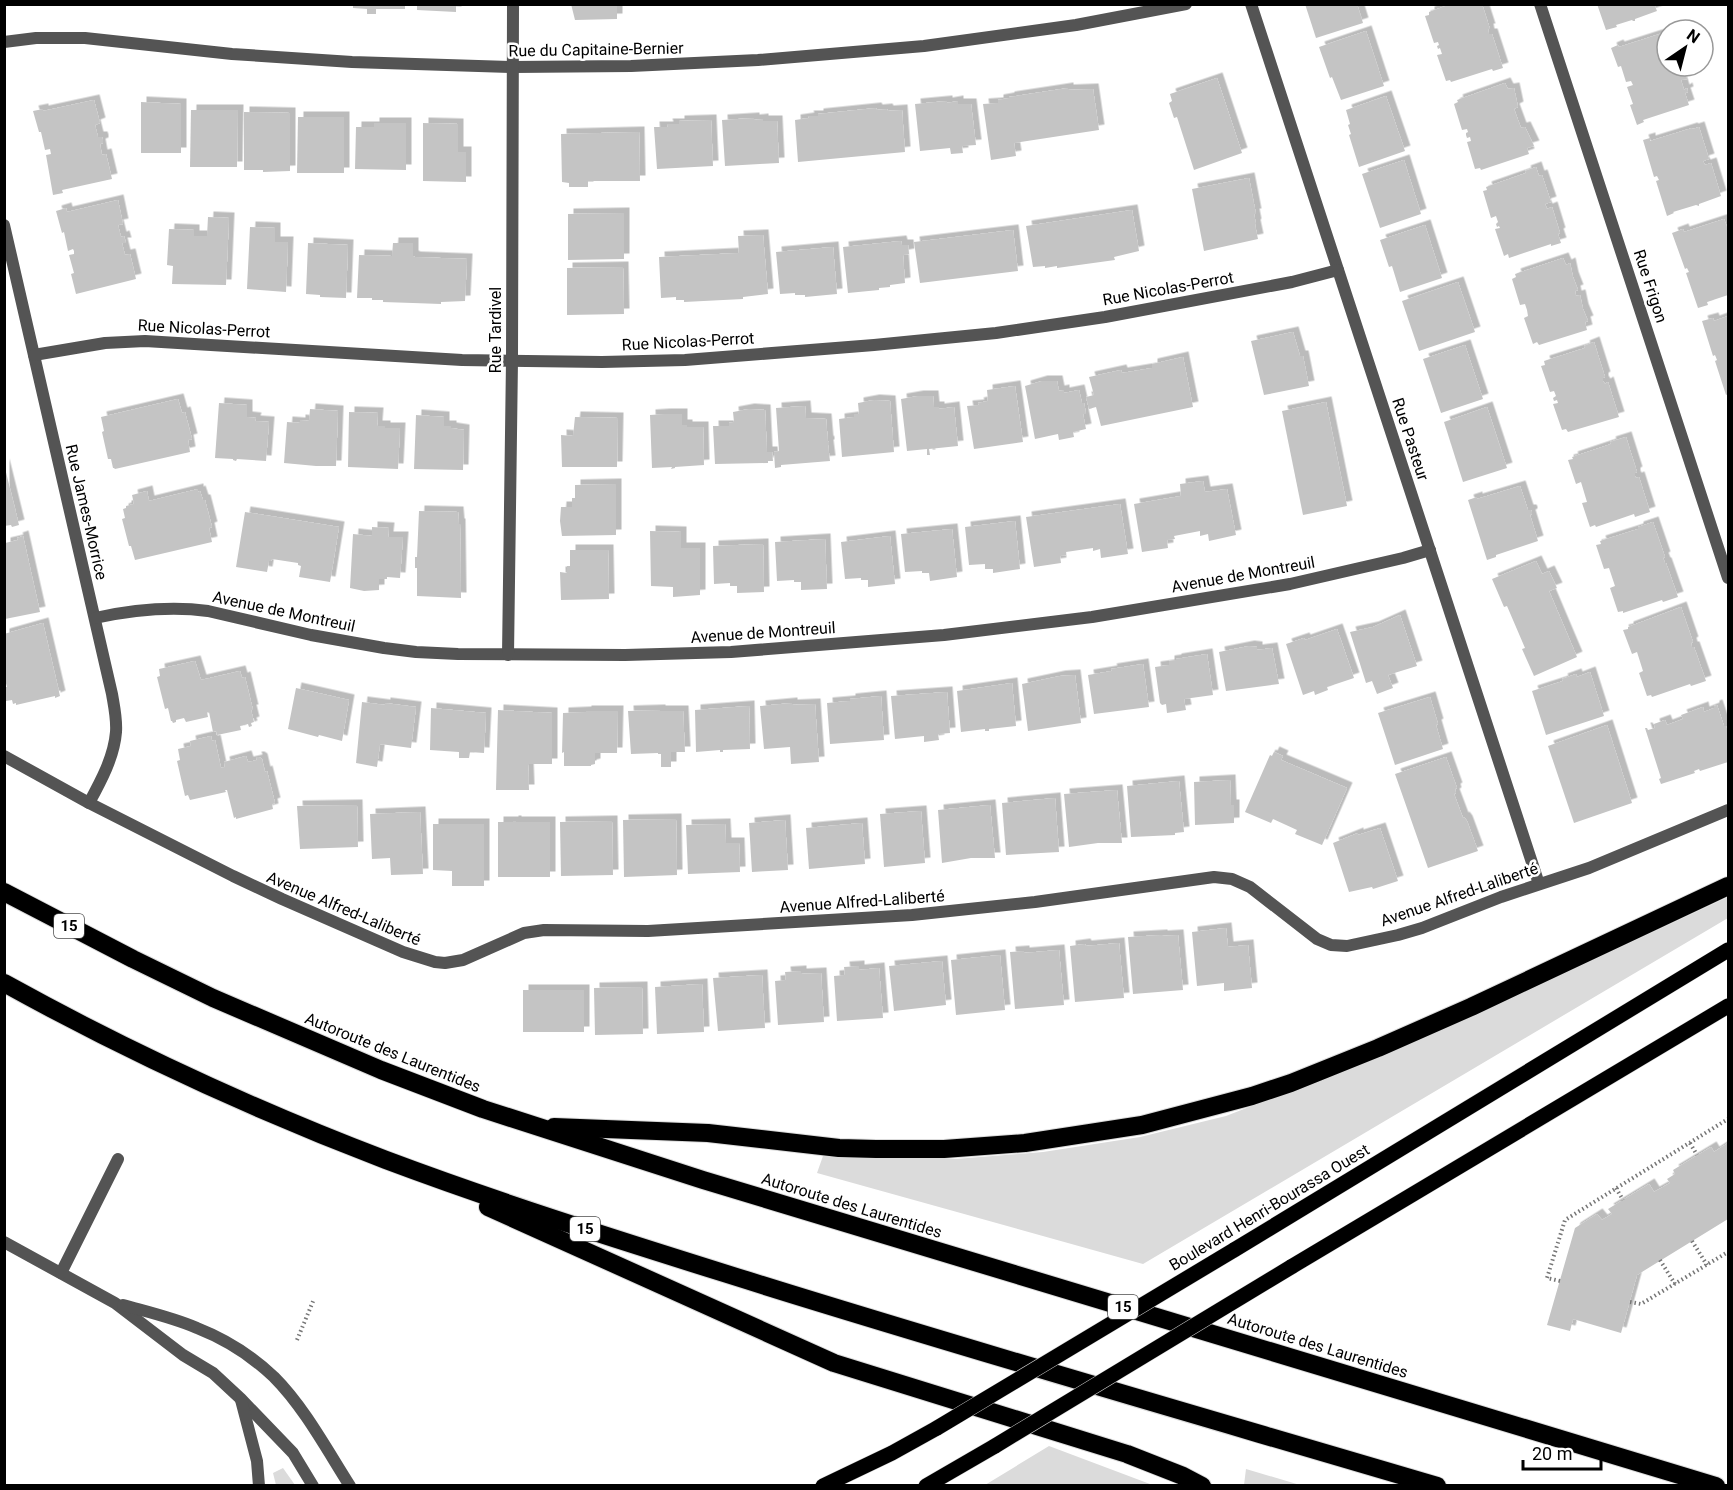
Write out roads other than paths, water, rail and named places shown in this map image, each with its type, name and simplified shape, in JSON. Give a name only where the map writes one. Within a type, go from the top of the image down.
[{"type":"highway","points":[[531,1126],[708,1133],[839,1148],[944,1149],[1025,1143],[1142,1125],[1252,1096],[1378,1048],[1471,1008],[1728,886]]},
{"type":"highway","name":"Autoroute des Laurentides","points":[[4,892],[213,998],[381,1070],[531,1126],[725,1187],[1716,1485]]},
{"type":"highway","name":"15","points":[[4,983],[183,1074],[360,1150],[462,1187],[599,1234],[812,1301],[1437,1485]]},
{"type":"highway","points":[[360,1150],[834,1363],[1127,1454],[1202,1485]]},
{"type":"main road","name":"Boulevard Henri-Bourassa Ouest","points":[[823,1485],[892,1453],[937,1428],[1728,950]]},
{"type":"main road","points":[[926,1485],[995,1446],[1728,1006]]},
{"type":"street","name":"Rue Tardivel","points":[[508,655],[513,4]]},
{"type":"street","name":"Rue du Capitaine-Bernier","points":[[4,42],[44,38],[85,38],[292,59],[560,68],[707,63],[924,46],[1040,30],[1186,4]]},
{"type":"street","name":"Rue Pasteur","points":[[1251,4],[1539,884]]},
{"type":"street","name":"Rue Frigon","points":[[1540,4],[1728,578]]},
{"type":"street","name":"Rue James-Morrice","points":[[4,225],[112,694],[116,731],[109,762],[89,803]]},
{"type":"street","name":"Rue Nicolas-Perrot","points":[[34,355],[105,343],[145,341],[462,360],[602,362],[685,360],[975,335],[1105,317],[1292,282],[1338,270]]},
{"type":"street","name":"Avenue de Montreuil","points":[[95,618],[142,610],[193,609],[311,635],[384,648],[458,654],[625,655],[731,652],[955,634],[1092,617],[1339,573],[1430,550]]},
{"type":"street","name":"Avenue Alfred-Laliberté","points":[[4,756],[89,803],[282,900],[410,955],[426,961],[445,963],[463,960],[524,933],[544,930],[648,931],[901,916],[1024,903],[1214,877],[1241,882],[1258,892],[1317,939],[1331,945],[1347,946],[1422,928],[1539,884],[1589,868],[1728,810]]},
{"type":"street","points":[[61,1273],[118,1159]]},
{"type":"street","points":[[4,1242],[115,1303],[183,1355],[213,1373],[292,1453],[313,1485]]},
{"type":"street","points":[[115,1303],[196,1327],[227,1342],[255,1361],[274,1378],[294,1402],[350,1485]]},
{"type":"street","points":[[241,1399],[257,1461],[259,1485]]}]
